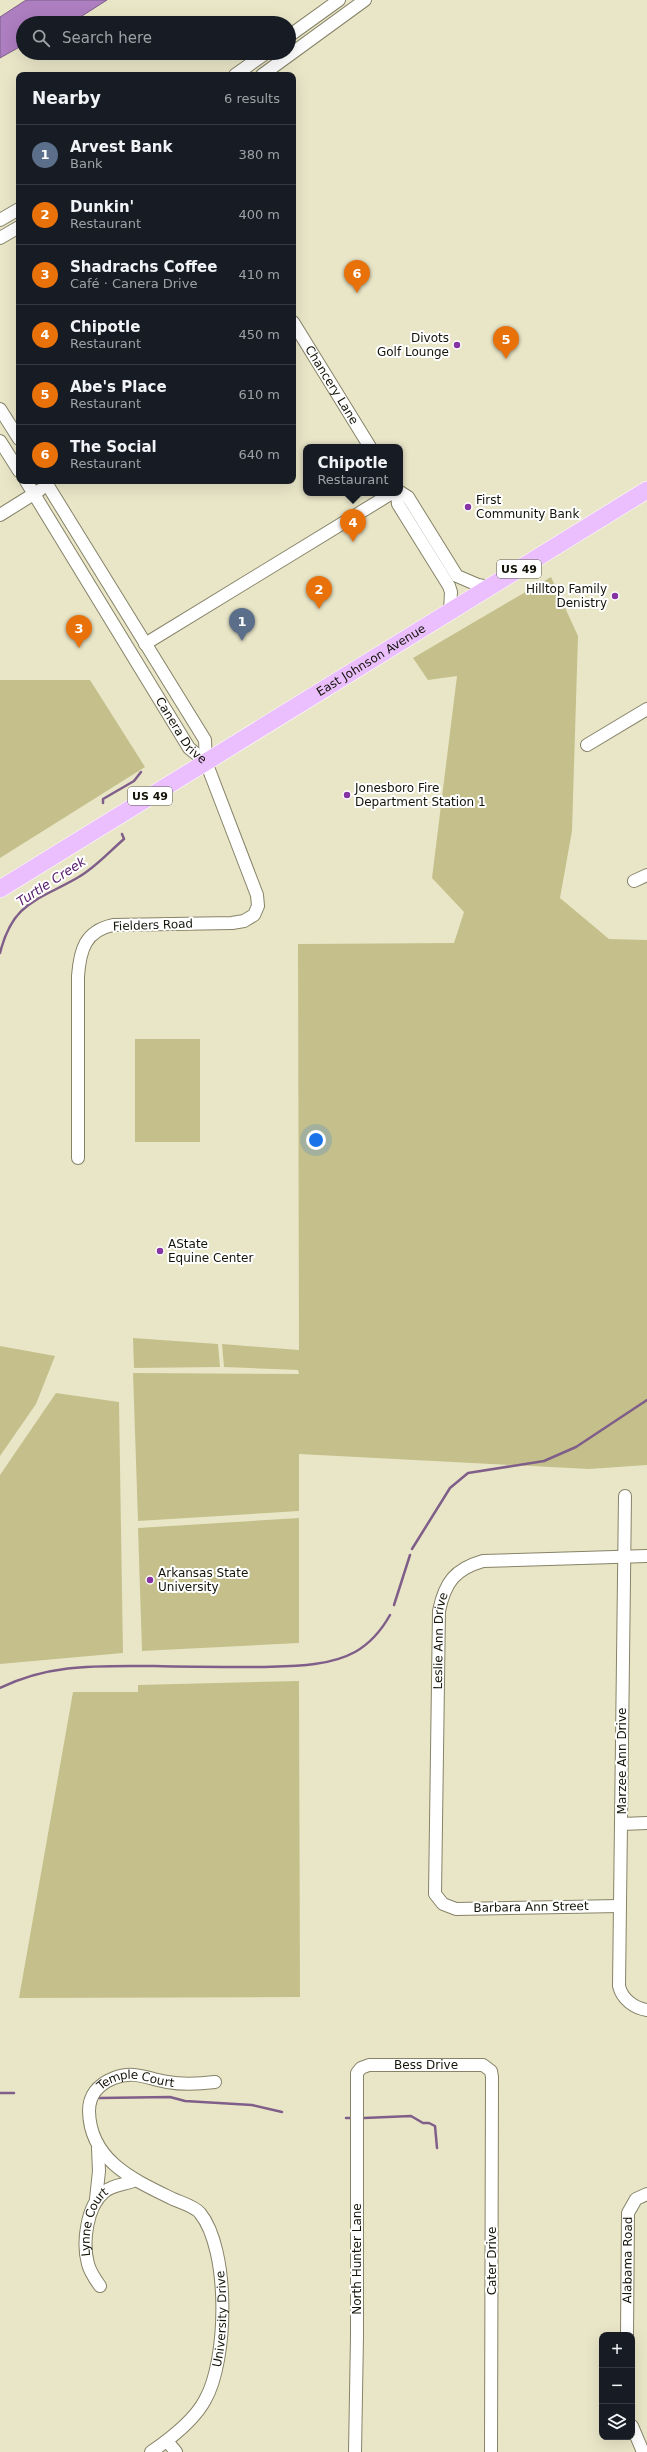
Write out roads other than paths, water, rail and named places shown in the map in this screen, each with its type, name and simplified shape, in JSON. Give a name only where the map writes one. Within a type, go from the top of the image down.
[{"type":"highway","name":"East Johnson Avenue","points":[[0,889],[647,490]]},
{"type":"street","points":[[296,31],[339,0]]},
{"type":"street","points":[[296,50],[365,0]]},
{"type":"street","points":[[239,72],[256,60]]},
{"type":"street","points":[[266,72],[283,60]]},
{"type":"street","points":[[0,220],[16,211]]},
{"type":"street","points":[[0,238],[16,229]]},
{"type":"street","name":"Chancery Lane","points":[[296,330],[368,444]]},
{"type":"street","points":[[0,409],[16,434]]},
{"type":"street","points":[[0,440],[16,466]]},
{"type":"street","name":"Canera Drive","points":[[28,484],[189,748],[206,762]]},
{"type":"street","points":[[0,515],[34,494],[46,484]]},
{"type":"street","name":"Canera Drive","points":[[50,484],[205,740],[206,762]]},
{"type":"street","points":[[403,494],[408,497],[457,576],[478,585],[489,587]]},
{"type":"street","points":[[146,644],[387,496]]},
{"type":"street","points":[[399,496],[398,504],[449,586],[451,592],[450,611]]},
{"type":"street","points":[[587,746],[647,710]]},
{"type":"street","name":"Fielders Road","points":[[78,1158],[78,976],[79,960],[90,935],[101,927],[113,925],[232,923],[244,921],[254,915],[258,906],[258,895],[247,864],[206,762]]},
{"type":"street","points":[[634,881],[647,875]]},
{"type":"street","name":"Marzee Ann Drive","points":[[625,1496],[619,1986],[625,1999],[634,2006],[647,2010]]},
{"type":"street","name":"Leslie Ann Drive","points":[[443,1904],[434,1891],[438,1625],[442,1595],[447,1584],[461,1569],[484,1561],[647,1556]]},
{"type":"street","points":[[621,1824],[647,1823]]},
{"type":"street","name":"Barbara Ann Street","points":[[443,1904],[456,1909],[620,1906]]},
{"type":"street","name":"Bess Drive","points":[[361,2068],[369,2065],[483,2066],[491,2071]]},
{"type":"street","name":"North Hunter Lane","points":[[355,2452],[358,2336],[357,2073],[361,2068]]},
{"type":"street","name":"Cater Drive","points":[[491,2071],[491,2452]]},
{"type":"street","name":"Temple Court","points":[[96,2199],[99,2172],[98,2148],[90,2123],[89,2106],[92,2096],[100,2086],[114,2078],[130,2074],[182,2084],[215,2082]]},
{"type":"street","name":"Temple Court","points":[[98,2148],[104,2156],[136,2180]]},
{"type":"street","name":"Lynne Court","points":[[100,2286],[88,2265],[85,2248],[89,2220],[96,2199],[111,2187],[136,2180]]},
{"type":"street","name":"University Drive","points":[[136,2180],[200,2213],[211,2235],[221,2272],[221,2318],[217,2365],[212,2386],[199,2410],[167,2441],[151,2452]]},
{"type":"street","name":"Alabama Road","points":[[627,2332],[628,2213],[636,2199],[647,2194]]},
{"type":"street","points":[[635,2433],[643,2452]]},
{"type":"street","points":[[167,2441],[176,2452]]},
{"type":"waterway","name":"Turtle Creek","points":[[103,803],[103,799],[134,781],[141,772]]},
{"type":"waterway","name":"Turtle Creek","points":[[0,953],[5,936],[12,923],[28,905],[89,870],[124,839],[122,834]]},
{"type":"waterway","points":[[412,1549],[450,1488],[468,1473],[544,1461],[576,1447],[647,1400]]},
{"type":"waterway","points":[[394,1605],[410,1555]]},
{"type":"waterway","points":[[0,1688],[37,1674],[56,1670],[94,1666],[260,1667],[309,1665],[333,1661],[355,1652],[366,1645],[375,1636],[390,1615]]},
{"type":"waterway","points":[[0,2093],[14,2093]]},
{"type":"waterway","points":[[99,2098],[170,2097],[185,2101],[252,2105],[282,2112]]},
{"type":"waterway","points":[[364,2118],[411,2116],[423,2123],[429,2123],[435,2126],[437,2148]]},
{"type":"waterway","points":[[346,2118],[351,2118]]},
{"type":"place","name":"The Social","points":[[357,293]]},
{"type":"place","name":"Divots Golf Lounge","points":[[457,345]]},
{"type":"place","name":"Abe's Place","points":[[506,359]]},
{"type":"place","name":"First Community Bank","points":[[468,507]]},
{"type":"place","name":"Chipotle","points":[[353,542]]},
{"type":"place","name":"Hilltop Family Denistry","points":[[615,596]]},
{"type":"place","name":"Dunkin'","points":[[319,609]]},
{"type":"place","name":"Arvest Bank","points":[[242,641]]},
{"type":"place","name":"Shadrachs Coffee","points":[[79,648]]},
{"type":"place","name":"Jonesboro Fire Department Station 1","points":[[347,795]]},
{"type":"place","name":"AState Equine Center","points":[[160,1251]]},
{"type":"place","name":"Arkansas State University","points":[[150,1580]]}]
